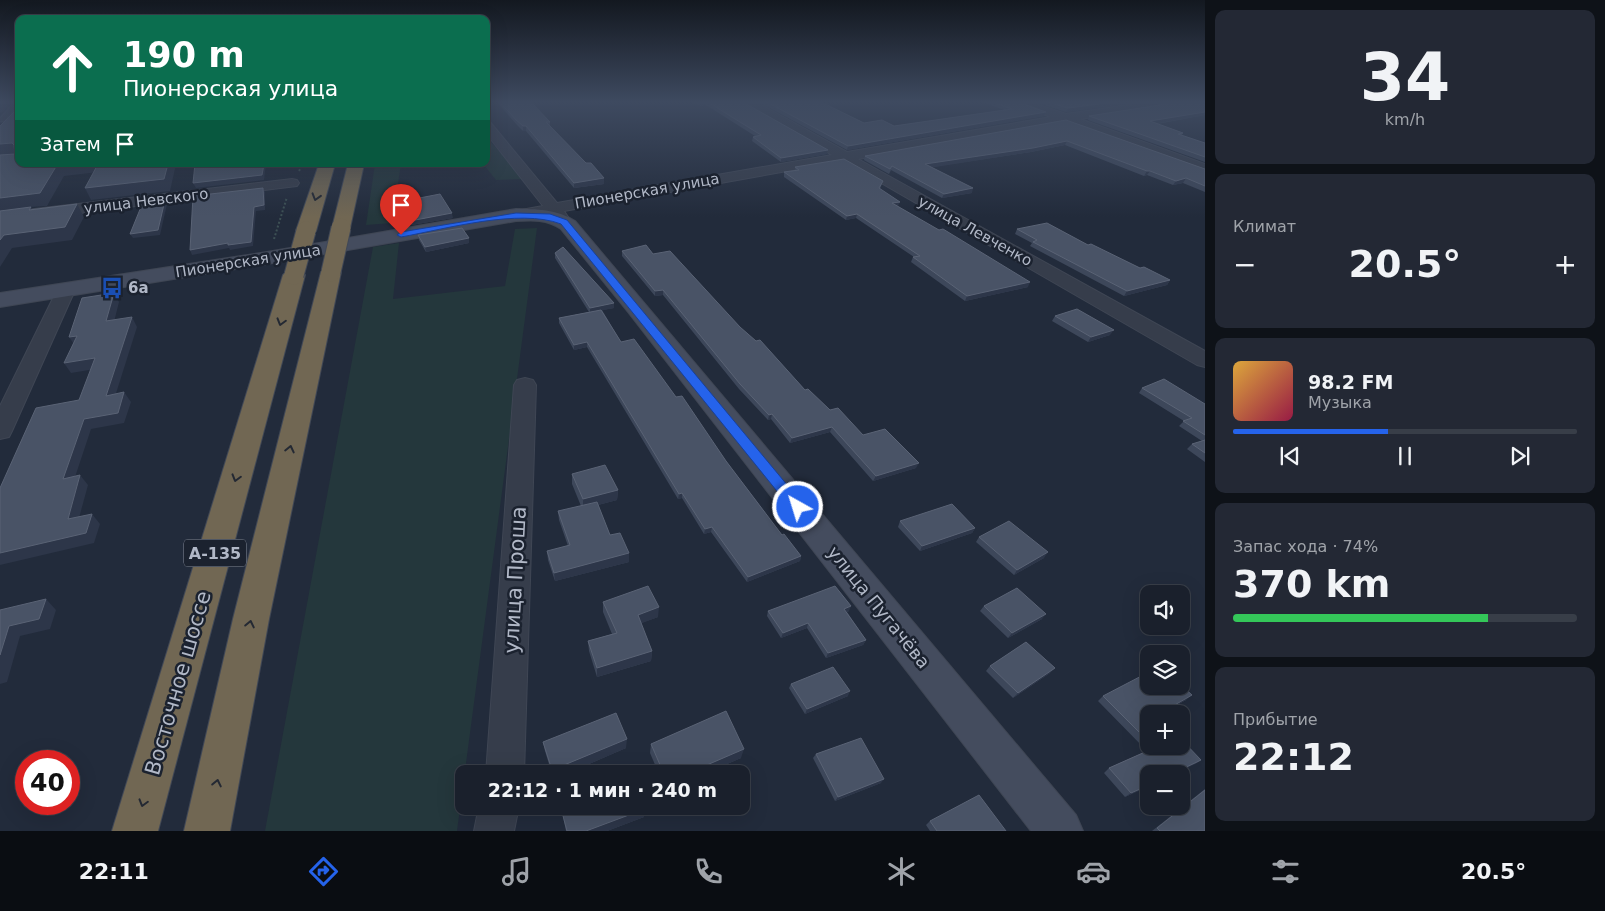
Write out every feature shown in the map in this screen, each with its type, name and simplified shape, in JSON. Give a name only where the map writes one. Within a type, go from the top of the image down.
[{"type":"highway","name":"А-135","points":[[281,267],[306,231],[326,167]]},
{"type":"highway","name":"А-135","points":[[207,831],[251,619],[355,167]]},
{"type":"highway","name":"Восточное шоссе","points":[[135,831],[281,267]]},
{"type":"street","name":"улица Пугачёва","points":[[498,140],[558,215],[636,307],[1060,831]]},
{"type":"street","name":"улица Левченко","points":[[816,140],[1205,360]]},
{"type":"street","name":"Пионерская улица","points":[[0,300],[66,290],[281,267],[516,215],[550,217],[844,156],[938,140]]},
{"type":"street","points":[[1125,140],[1205,169]]},
{"type":"street","name":"улица Невского","points":[[0,218],[292,184]]},
{"type":"street","points":[[0,431],[66,290]]},
{"type":"street","name":"улица Проша","points":[[504,765],[525,385]]},
{"type":"street","points":[[494,831],[497,815]]},
{"type":"path","points":[[281,267],[292,184],[301,167]]},
{"type":"green space","points":[[490,141],[525,179],[496,180],[485,167],[490,167]]},
{"type":"green space","points":[[375,167],[401,167],[392,223],[366,225]]},
{"type":"green space","points":[[537,228],[466,765],[455,765],[455,815],[459,815],[457,831],[265,831],[373,247],[399,243],[393,299],[505,286],[515,229]]},
{"type":"building","points":[[0,140],[15,140],[15,154],[12,143],[0,144]]},
{"type":"building","points":[[538,140],[563,140],[586,163],[591,163],[604,178],[574,183]]},
{"type":"building","points":[[757,140],[810,140],[828,150],[781,158]]},
{"type":"building","points":[[837,140],[884,140],[848,146]]},
{"type":"building","points":[[956,140],[1122,140],[1205,169],[1205,186],[1186,178],[1176,181],[1067,141],[925,164],[973,188],[944,194],[892,166],[890,169],[865,156]]},
{"type":"building","points":[[1156,140],[1195,140],[1205,143],[1205,157]]},
{"type":"building","points":[[15,154],[15,167],[56,167],[40,193],[0,198],[0,155]]},
{"type":"building","points":[[844,159],[883,181],[879,188],[900,202],[892,203],[939,230],[943,229],[1030,282],[967,296],[913,257],[920,256],[857,214],[847,216],[784,172],[799,170],[795,167]]},
{"type":"building","points":[[96,167],[167,167],[164,179],[85,188]]},
{"type":"building","points":[[195,167],[263,167],[262,175],[193,183]]},
{"type":"building","points":[[263,188],[264,205],[254,207],[251,242],[228,245],[228,243],[190,250],[193,196]]},
{"type":"building","points":[[440,194],[452,213],[410,221],[399,202]]},
{"type":"building","points":[[165,200],[158,230],[130,234],[143,202]]},
{"type":"building","points":[[77,204],[65,227],[4,235],[0,240],[0,211],[31,207],[29,210]]},
{"type":"building","points":[[1047,223],[1088,245],[1091,244],[1140,268],[1144,267],[1170,280],[1127,291],[1033,242],[1037,240],[1017,229]]},
{"type":"building","points":[[462,228],[469,238],[425,247],[418,235]]},
{"type":"building","points":[[646,245],[653,254],[670,251],[740,327],[756,341],[760,340],[805,390],[808,389],[830,410],[838,408],[863,435],[885,429],[919,463],[876,476],[832,427],[792,438],[772,414],[769,415],[740,384],[663,290],[655,291],[622,251]]},
{"type":"building","points":[[563,247],[614,303],[590,308],[555,253]]},
{"type":"building","points":[[114,293],[106,321],[132,317],[106,396],[124,392],[118,413],[84,419],[63,479],[80,475],[68,519],[92,514],[86,533],[0,553],[0,488],[36,408],[79,400],[95,358],[64,363],[77,336],[69,337],[82,298]]},
{"type":"building","points":[[1077,309],[1114,330],[1091,337],[1055,316]]},
{"type":"building","points":[[601,310],[621,342],[634,339],[676,397],[682,396],[726,461],[782,535],[784,534],[801,556],[748,577],[712,527],[705,529],[682,493],[679,494],[587,342],[574,345],[559,318]]},
{"type":"building","points":[[1164,379],[1205,404],[1205,435],[1183,421],[1192,418],[1142,388]]},
{"type":"building","points":[[1205,440],[1205,453],[1192,444]]},
{"type":"building","points":[[605,465],[618,490],[583,499],[572,474]]},
{"type":"building","points":[[597,502],[610,535],[620,533],[629,553],[554,573],[547,551],[570,545],[558,511]]},
{"type":"building","points":[[952,504],[975,528],[922,546],[900,521]]},
{"type":"building","points":[[1009,521],[1048,552],[1017,570],[979,537]]},
{"type":"building","points":[[648,586],[659,607],[638,615],[652,651],[597,668],[588,641],[617,633],[603,602]]},
{"type":"building","points":[[835,586],[851,606],[844,609],[866,640],[828,653],[808,623],[783,633],[768,611]]},
{"type":"building","points":[[1017,588],[1046,614],[1012,633],[984,606]]},
{"type":"building","points":[[46,599],[39,619],[9,626],[0,655],[0,610]]},
{"type":"building","points":[[1026,642],[1055,668],[1018,693],[990,666]]},
{"type":"building","points":[[833,667],[850,691],[807,709],[791,684]]},
{"type":"building","points":[[1140,677],[1140,695],[1190,695],[1190,693],[1192,695],[1175,705],[1140,705],[1140,733],[1103,696]]},
{"type":"building","points":[[726,711],[744,749],[707,765],[660,765],[651,744]]},
{"type":"building","points":[[616,713],[627,739],[564,765],[550,765],[543,742]]},
{"type":"building","points":[[861,738],[884,779],[838,797],[816,754]]},
{"type":"building","points":[[1190,748],[1201,760],[1190,765],[1140,765],[1140,789],[1131,793],[1109,768],[1140,754],[1190,755]]},
{"type":"building","points":[[1205,790],[1205,831],[1160,831],[1157,828],[1173,815],[1190,815],[1190,802]]},
{"type":"building","points":[[979,795],[1006,831],[937,831],[930,821]]},
{"type":"building","points":[[563,815],[629,815],[586,831],[567,831]]},
{"type":"place","name":"6а","points":[[112,288]]},
{"type":"route","points":[[401,235],[516,215],[537,215],[564,222],[636,307],[798,507]]}]
